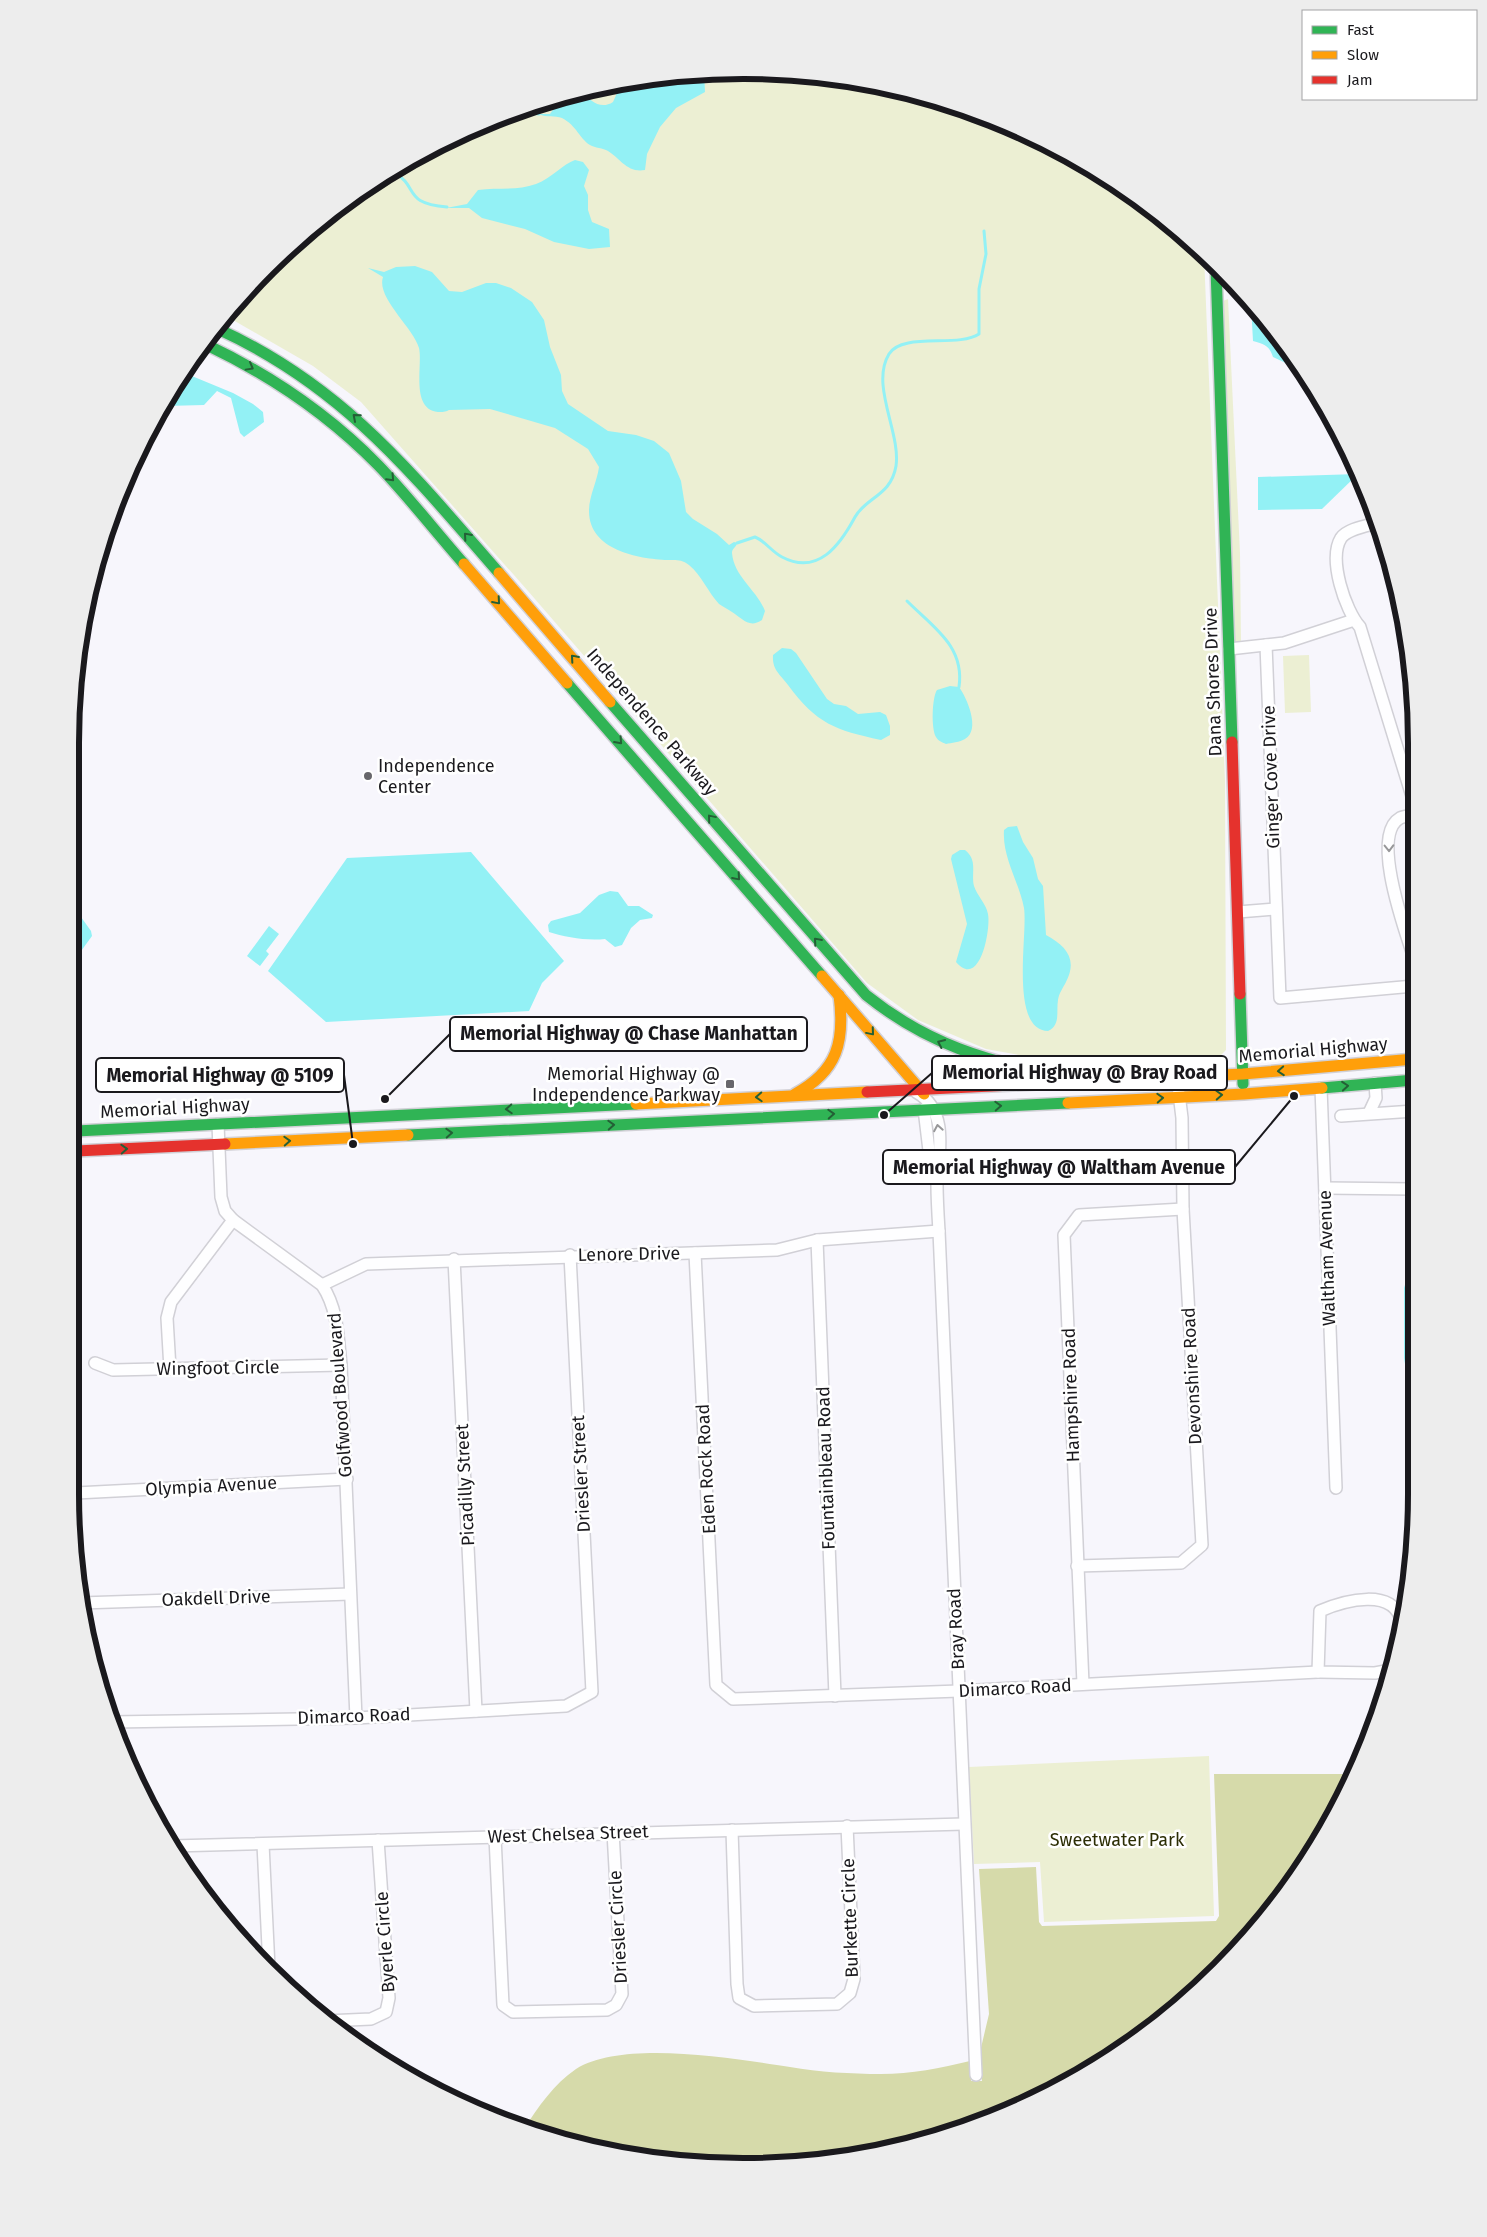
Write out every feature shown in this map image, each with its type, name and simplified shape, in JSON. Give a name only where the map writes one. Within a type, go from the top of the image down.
[{"type":"main road","name":"Dana Shores Drive","points":[[1216,275],[1244,1094]]},
{"type":"main road","name":"Independence Parkway","points":[[222,331],[272,357],[316,386],[361,422],[400,460],[855,985],[870,999],[911,1027],[965,1054],[1020,1069],[1090,1081]]},
{"type":"main road","points":[[210,347],[256,370],[302,399],[340,429],[384,471],[839,995],[930,1105]]},
{"type":"main road","points":[[793,1095],[817,1079],[827,1069],[838,1050],[842,1030],[839,995]]},
{"type":"main road","name":"Memorial Highway","points":[[79,1131],[1243,1074],[1320,1069],[1408,1060]]},
{"type":"main road","points":[[1320,1069],[1321,1088]]},
{"type":"main road","points":[[79,1151],[591,1126],[930,1105],[949,1108],[1244,1094],[1408,1080]]},
{"type":"main road","points":[[930,1105],[960,1087]]},
{"type":"main road","points":[[739,1098],[739,1118]]},
{"type":"main road","points":[[590,1105],[591,1126]]},
{"type":"main road","points":[[426,1114],[426,1134]]},
{"type":"street","points":[[1371,525],[1357,529],[1342,537],[1336,550],[1335,560],[1339,579],[1354,620],[1360,627],[1408,783]]},
{"type":"street","points":[[1229,649],[1284,643],[1354,620]]},
{"type":"street","name":"Ginger Cove Drive","points":[[1266,645],[1280,998],[1408,986]]},
{"type":"street","points":[[1408,816],[1401,817],[1395,822],[1389,839],[1392,883],[1408,933]]},
{"type":"street","points":[[1238,912],[1276,909]]},
{"type":"street","name":"Devonshire Road","points":[[1078,1566],[1181,1563],[1202,1545],[1183,1209],[1182,1118],[1177,1077]]},
{"type":"street","points":[[1370,1113],[1376,1098],[1375,1083]]},
{"type":"street","name":"Waltham Avenue","points":[[1321,1088],[1336,1488]]},
{"type":"street","points":[[1376,1098],[1384,1112]]},
{"type":"street","name":"Bray Road","points":[[930,1105],[930,1159],[937,1182],[976,2075]]},
{"type":"street","points":[[1341,1116],[1408,1111]]},
{"type":"street","name":"Golfwood Boulevard","points":[[218,1124],[222,1202],[225,1211],[233,1220],[322,1285],[332,1300],[342,1365],[356,1718]]},
{"type":"street","points":[[1325,1188],[1408,1189]]},
{"type":"street","name":"Hampshire Road","points":[[1083,1684],[1064,1235],[1079,1215],[1183,1209]]},
{"type":"street","points":[[170,1368],[167,1318],[171,1302],[233,1220]]},
{"type":"street","name":"Lenore Drive","points":[[322,1285],[366,1264],[570,1255],[777,1250],[817,1240],[939,1231]]},
{"type":"street","name":"Fountainbleau Road","points":[[817,1240],[835,1696]]},
{"type":"street","name":"Eden Rock Road","points":[[695,1253],[716,1685]]},
{"type":"street","name":"Driesler Street","points":[[570,1255],[592,1692]]},
{"type":"street","name":"Picadilly Street","points":[[454,1259],[476,1711]]},
{"type":"street","name":"Wingfoot Circle","points":[[95,1362],[113,1370],[342,1365]]},
{"type":"street","name":"Olympia Avenue","points":[[79,1493],[347,1479]]},
{"type":"street","name":"Oakdell Drive","points":[[88,1603],[350,1594]]},
{"type":"street","points":[[1318,1672],[1320,1611],[1339,1603],[1374,1599],[1393,1606],[1397,1611]]},
{"type":"street","name":"Dimarco Road","points":[[716,1685],[733,1699],[959,1691],[1318,1672],[1375,1673],[1384,1671]]},
{"type":"street","name":"Dimarco Road","points":[[119,1722],[356,1718],[566,1706],[592,1692]]},
{"type":"street","name":"West Chelsea Street","points":[[180,1846],[613,1832],[964,1824]]},
{"type":"street","name":"Burkette Circle","points":[[732,1830],[739,1998],[754,2006],[837,2004],[850,1992],[854,1979],[847,1826]]},
{"type":"street","name":"Driesler Circle","points":[[495,1837],[503,2005],[513,2012],[607,2010],[616,2005],[622,1994],[613,1832]]},
{"type":"street","name":"Byerle Circle","points":[[338,2020],[371,2019],[386,2012],[389,1998],[378,1840]]},
{"type":"street","points":[[263,1844],[270,1960]]},
{"type":"green space","points":[[700,80],[787,80],[830,84],[916,101],[998,129],[1038,147],[1113,191],[1148,216],[1204,264],[1225,781],[1226,1050],[1219,1057],[1047,1060],[986,1049],[918,1020],[867,983],[528,591],[361,402],[313,366],[232,319],[273,273],[339,216],[411,168],[449,147],[489,129],[571,101],[657,84]]},
{"type":"green space","points":[[1228,299],[1240,553],[1241,642],[1234,642],[1223,301]]},
{"type":"green space","points":[[1309,655],[1311,712],[1285,713],[1283,656]]},
{"type":"green space","name":"Sweetwater Park","points":[[1209,1756],[1214,1916],[1044,1922],[1040,1862],[974,1864],[969,1767]]},
{"type":"green space","points":[[1214,1774],[1346,1774],[1319,1826],[1296,1863],[1271,1898],[1214,1964],[1148,2021],[1113,2046],[1038,2090],[998,2108],[916,2136],[830,2153],[787,2157],[700,2157],[657,2153],[571,2136],[528,2122],[547,2096],[576,2069],[597,2060],[622,2055],[650,2053],[711,2056],[812,2070],[870,2074],[915,2072],[970,2061],[971,2081],[982,2081],[980,2052],[989,2014],[979,1869],[1036,1867],[1039,1922],[1042,1926],[1216,1921],[1219,1916]]},
{"type":"water","points":[[704,80],[705,92],[676,108],[660,127],[647,154],[645,170],[633,169],[608,151],[590,145],[562,118],[539,114],[550,114],[555,106],[588,97],[600,105],[613,102],[618,91],[657,84]]},
{"type":"water","points":[[575,160],[583,162],[589,170],[584,186],[588,195],[588,210],[592,222],[609,229],[610,247],[589,249],[554,242],[525,229],[482,218],[469,208],[446,208],[467,204],[478,190],[522,187],[536,184]]},
{"type":"water","points":[[415,266],[432,272],[449,291],[462,292],[486,283],[496,283],[511,288],[532,302],[544,320],[550,347],[561,375],[562,391],[568,404],[608,431],[636,435],[654,441],[669,453],[681,481],[686,512],[729,545],[734,542],[737,543],[732,551],[734,562],[741,576],[757,596],[765,611],[762,620],[749,623],[719,604],[698,574],[689,565],[676,560],[643,557],[617,550],[597,535],[591,524],[589,511],[599,467],[588,449],[555,428],[490,409],[438,412],[429,409],[424,403],[419,385],[419,348],[385,294],[382,285],[383,277],[368,268],[384,272],[396,267]]},
{"type":"water","points":[[1252,315],[1289,365],[1273,357],[1266,346],[1253,341]]},
{"type":"water","points":[[190,375],[233,393],[253,404],[263,412],[264,422],[244,437],[240,433],[231,398],[217,391],[204,405],[171,406]]},
{"type":"water","points":[[1351,474],[1353,479],[1322,509],[1258,510],[1258,477]]},
{"type":"water","points":[[782,648],[791,649],[796,653],[827,699],[834,704],[846,706],[858,714],[880,712],[886,715],[890,726],[890,735],[881,740],[851,733],[828,723],[808,709],[775,668],[773,655]]},
{"type":"water","points":[[950,686],[959,687],[966,698],[971,714],[972,729],[970,735],[965,739],[946,744],[938,739],[934,733],[933,706],[937,690]]},
{"type":"water","points":[[1017,826],[1023,842],[1033,858],[1038,879],[1043,886],[1046,935],[1064,949],[1068,954],[1071,966],[1060,993],[1055,1025],[1048,1031],[1036,1026],[1028,1015],[1024,998],[1024,908],[1008,860],[1004,840],[1004,830],[1008,827]]},
{"type":"water","points":[[960,850],[965,850],[973,862],[974,886],[988,914],[988,932],[982,954],[972,968],[964,969],[956,962],[967,924],[951,859],[952,855]]},
{"type":"water","points":[[471,852],[564,961],[542,983],[529,1011],[326,1022],[268,971],[347,858]]},
{"type":"water","points":[[610,891],[618,892],[628,906],[639,906],[653,915],[652,918],[640,920],[631,928],[622,945],[615,947],[605,939],[576,938],[549,932],[548,925],[551,921],[580,913],[599,895]]},
{"type":"water","points":[[79,914],[91,931],[92,936],[79,954]]},
{"type":"water","points":[[269,926],[279,934],[266,951],[269,954],[260,966],[247,956]]},
{"type":"water","points":[[1408,1275],[1408,1382],[1404,1358],[1404,1288]]},
{"type":"waterway","points":[[532,113],[539,114]]},
{"type":"waterway","points":[[399,176],[413,194],[423,202],[447,207]]},
{"type":"waterway","points":[[737,543],[755,537],[778,555],[795,562],[806,563],[817,560],[835,547],[860,510],[889,484],[896,466],[896,453],[884,394],[884,366],[889,354],[896,347],[918,342],[958,340],[979,334],[979,289],[986,254],[984,231]]},
{"type":"waterway","points":[[907,601],[945,638],[952,649],[960,673],[959,687]]},
{"type":"traffic: fast","points":[[1216,275],[1232,742]]},
{"type":"traffic: fast","points":[[222,331],[262,352],[302,377],[339,405],[404,466],[499,573]]},
{"type":"traffic: fast","points":[[210,347],[276,383],[339,429],[378,465],[464,564]]},
{"type":"traffic: fast","points":[[567,683],[822,976]]},
{"type":"traffic: fast","points":[[610,702],[866,995],[912,1026],[959,1049],[1035,1071],[1063,1076]]},
{"type":"traffic: fast","points":[[1240,994],[1243,1084]]},
{"type":"traffic: fast","points":[[1322,1088],[1408,1081]]},
{"type":"traffic: fast","points":[[408,1135],[1068,1103]]},
{"type":"traffic: fast","points":[[79,1131],[636,1104]]},
{"type":"traffic: slow","points":[[464,564],[567,683]]},
{"type":"traffic: slow","points":[[499,573],[610,702]]},
{"type":"traffic: slow","points":[[822,976],[924,1094]]},
{"type":"traffic: slow","points":[[795,1094],[821,1075],[835,1053],[841,1027],[839,995]]},
{"type":"traffic: slow","points":[[1098,1081],[1243,1074],[1408,1060]]},
{"type":"traffic: slow","points":[[1068,1103],[1322,1088]]},
{"type":"traffic: slow","points":[[636,1104],[867,1092]]},
{"type":"traffic: slow","points":[[225,1144],[408,1135]]},
{"type":"traffic: jam","points":[[1232,742],[1240,994]]},
{"type":"traffic: jam","points":[[867,1092],[1098,1081]]},
{"type":"traffic: jam","points":[[79,1151],[225,1144]]},
{"type":"place","name":"Independence Center","points":[[368,776]]},
{"type":"place","name":"Memorial Highway @ Independence Parkway","points":[[730,1084]]},
{"type":"place","name":"Memorial Highway @ Waltham Avenue","points":[[1294,1096]]},
{"type":"place","name":"Memorial Highway @ Chase Manhattan","points":[[385,1099]]},
{"type":"place","name":"Memorial Highway @ Bray Road","points":[[884,1115]]},
{"type":"place","name":"Memorial Highway @ 5109","points":[[353,1144]]}]
